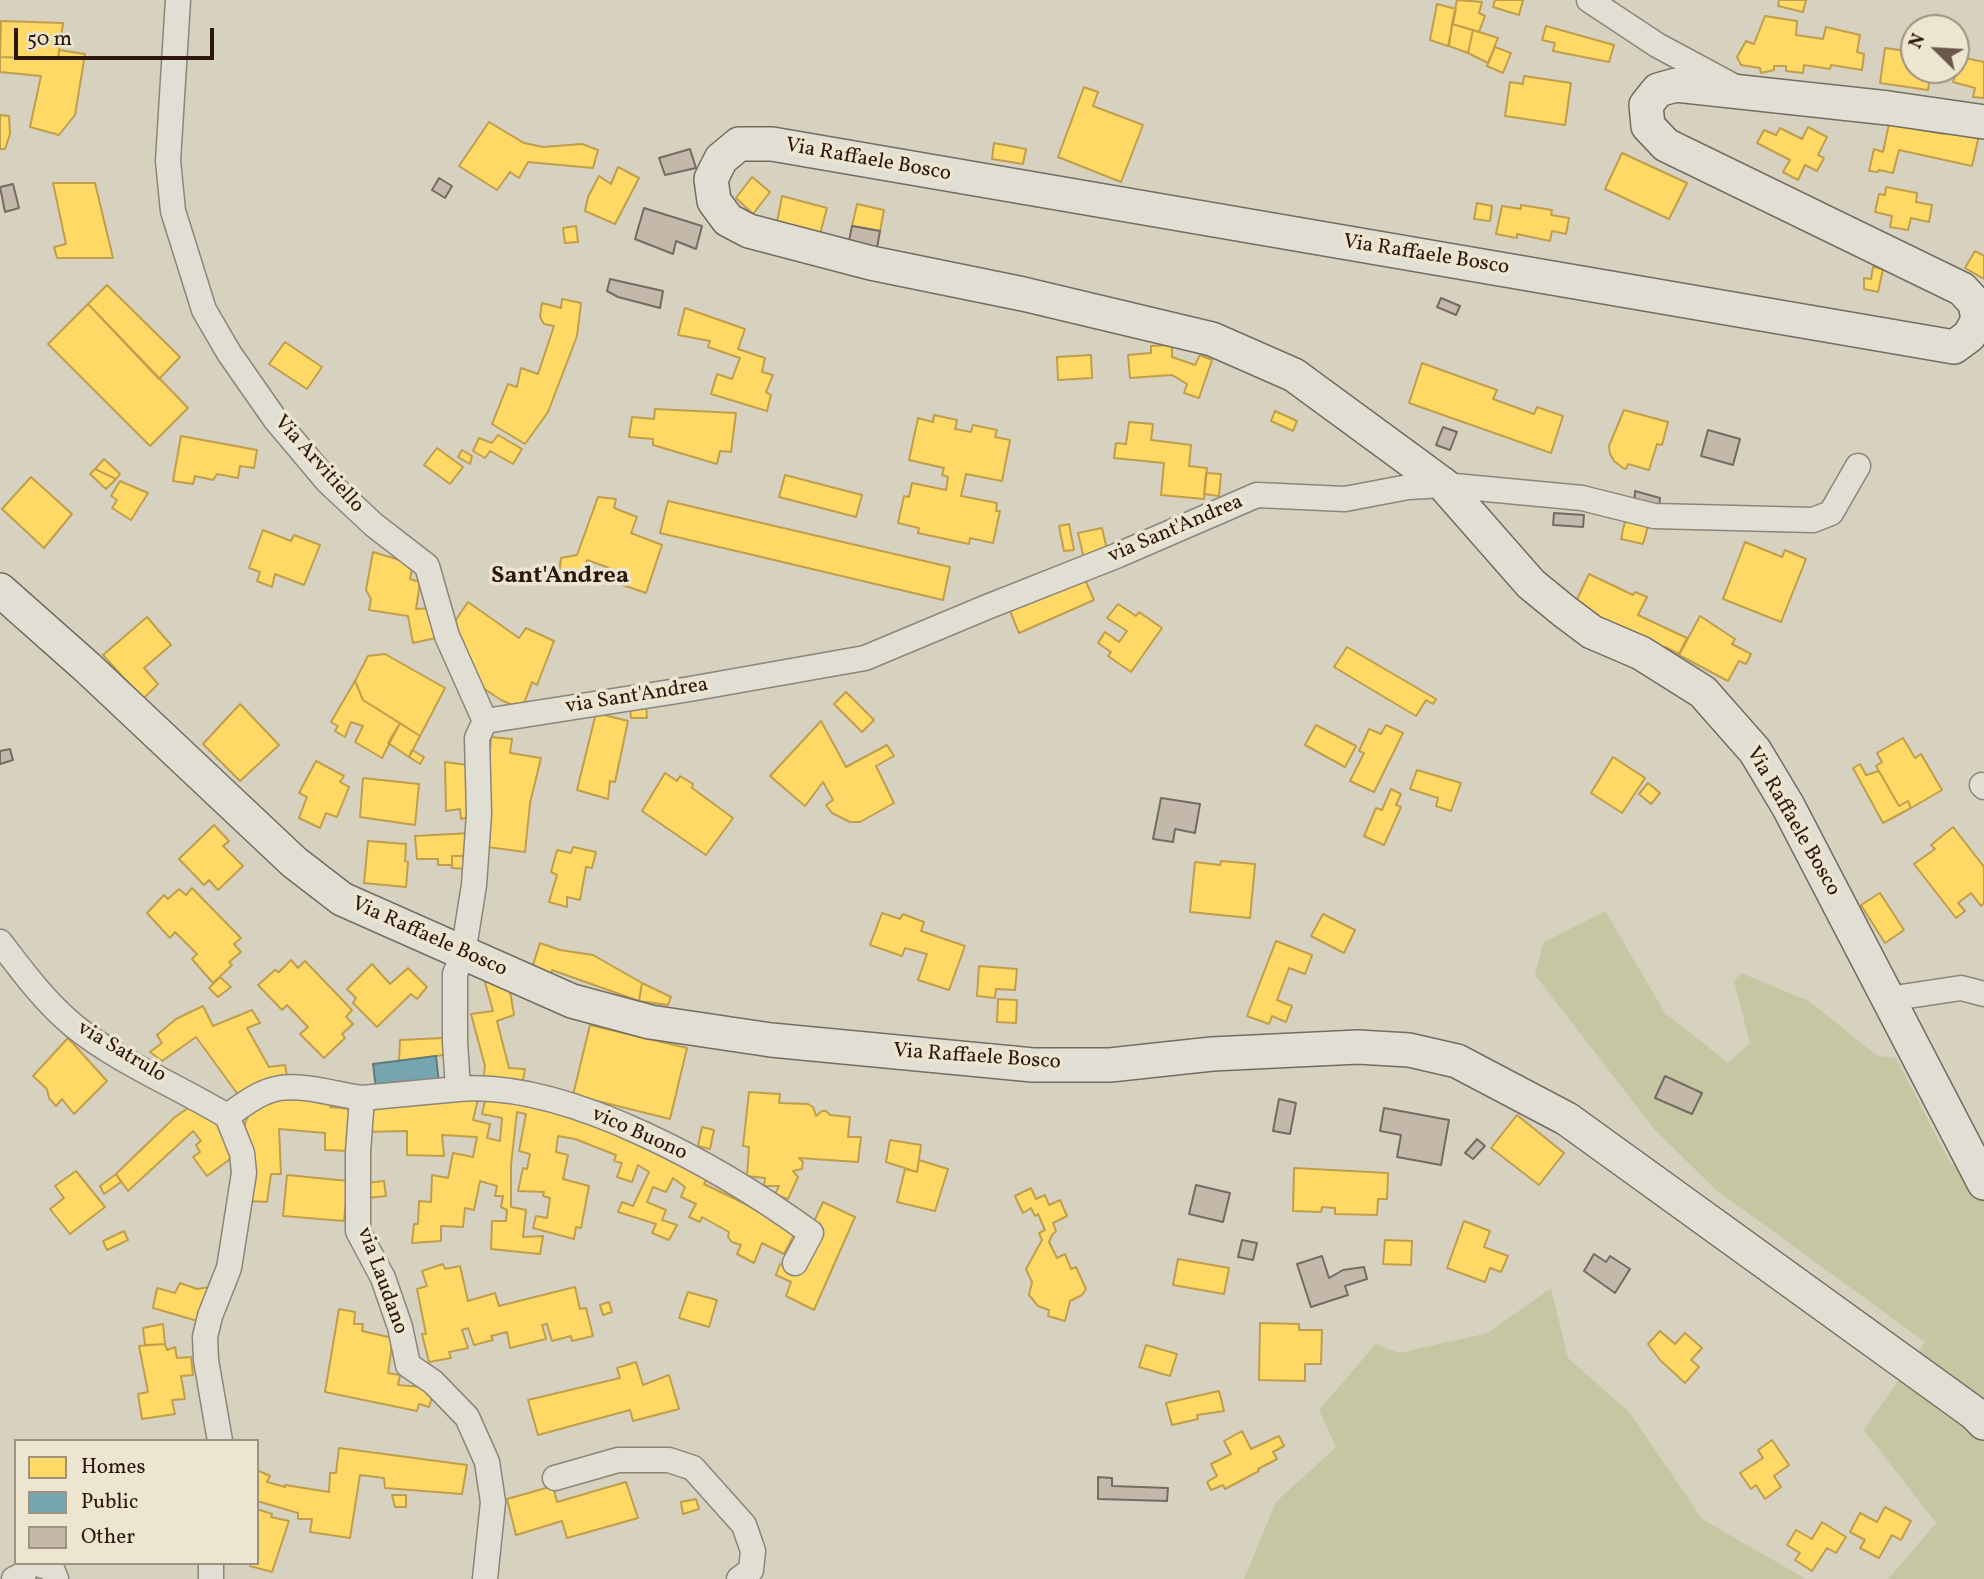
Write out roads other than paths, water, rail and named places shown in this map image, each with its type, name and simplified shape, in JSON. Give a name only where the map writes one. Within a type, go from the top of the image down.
[{"type":"street","name":"Via Arvitiello","points":[[178,0],[168,161],[173,211],[204,310],[229,353],[275,419],[328,482],[374,525],[427,566],[447,636],[485,721]]},
{"type":"street","points":[[1589,0],[1657,45],[1744,92]]},
{"type":"street","name":"Via Raffaele Bosco","points":[[1984,122],[1888,108],[1676,85],[1658,90],[1646,105],[1648,126],[1666,145],[1962,289],[1975,303],[1981,320],[1969,336],[1954,347],[772,145],[739,144],[721,159],[711,179],[714,201],[728,220],[749,231],[871,263],[1023,294],[1212,339],[1294,375],[1444,485],[1531,584],[1592,632],[1641,653],[1703,692],[1755,751],[1788,806],[1984,1183]]},
{"type":"street","name":"via Sant'Andrea","points":[[485,721],[691,689],[865,658],[1116,556],[1257,495],[1345,499],[1408,487],[1444,485],[1583,498],[1654,516],[1813,520],[1831,513],[1857,466]]},
{"type":"street","name":"Via Raffaele Bosco","points":[[0,590],[88,668],[294,862],[342,899],[463,954],[585,1004],[650,1022],[771,1040],[1033,1065],[1110,1065],[1212,1055],[1358,1047],[1409,1050],[1457,1061],[1567,1119],[1952,1397],[1984,1423]]},
{"type":"street","points":[[220,1439],[206,1360],[205,1337],[210,1315],[229,1268],[244,1173],[239,1144],[227,1116],[257,1096],[279,1088],[293,1087],[362,1098],[457,1089],[454,1042],[455,974],[463,954],[474,885],[477,738],[485,721]]},
{"type":"street","name":"via Satrulo","points":[[0,942],[41,995],[74,1026],[100,1045],[227,1116]]},
{"type":"street","points":[[1888,999],[1961,988],[1984,994]]},
{"type":"street","name":"vico Buono","points":[[457,1089],[479,1087],[555,1100],[666,1143],[788,1216],[811,1233],[795,1263]]},
{"type":"street","name":"via Laudano","points":[[362,1098],[358,1152],[359,1231],[383,1278],[400,1328],[408,1365],[433,1382],[467,1417],[488,1462],[493,1502],[485,1579]]},
{"type":"street","points":[[555,1478],[618,1460],[669,1460],[693,1468],[744,1525],[753,1551],[751,1570],[739,1579]]},
{"type":"district","name":"Sant'Andrea","points":[[560,578]]}]
